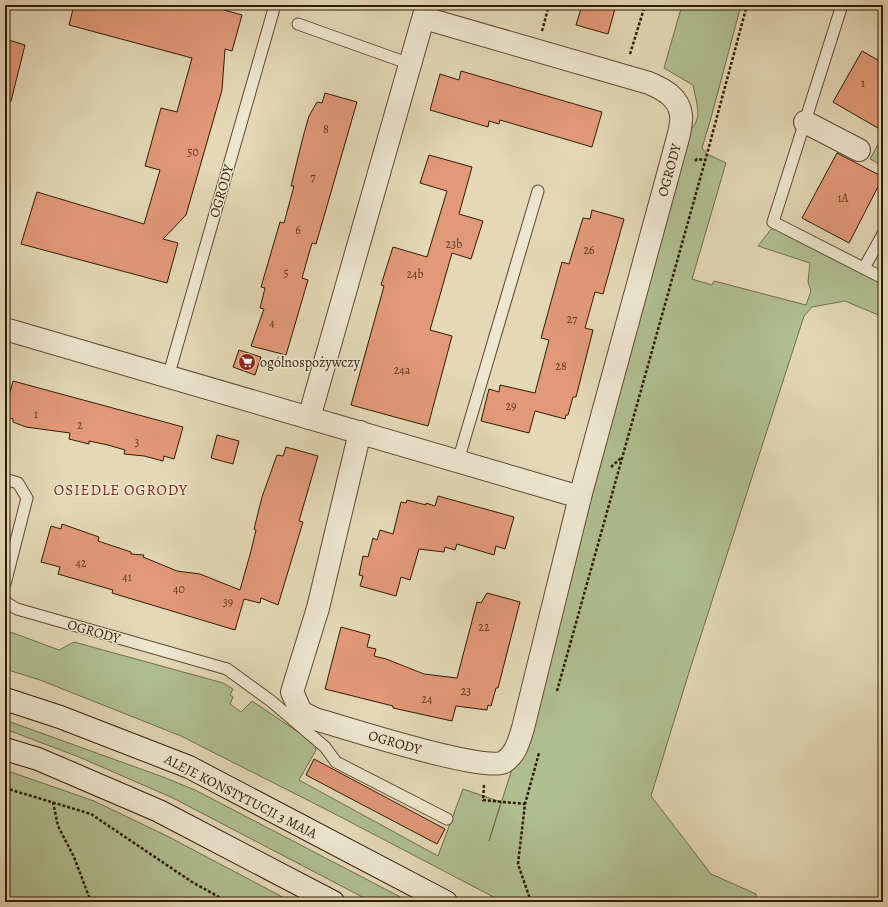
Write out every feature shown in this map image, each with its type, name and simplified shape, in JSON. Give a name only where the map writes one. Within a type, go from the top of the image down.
[{"type":"street","name":"OGRODY","points":[[309,418],[426,12],[664,89],[676,101],[681,115],[679,134],[580,497],[523,728],[516,750],[503,763],[485,764],[459,759],[315,719],[301,712],[292,692],[318,608],[360,432]]},
{"type":"street","points":[[805,122],[859,150]]},
{"type":"street","points":[[5,329],[580,497]]},
{"type":"street","name":"ALEJE KONSTYTUCJI 3 MAJA","points":[[5,699],[60,717],[189,767],[446,902]]},
{"type":"street","points":[[5,749],[38,759],[160,811],[332,902]]},
{"type":"lane","name":"OGRODY","points":[[168,376],[275,5]]},
{"type":"lane","points":[[842,5],[774,222],[883,278]]},
{"type":"lane","points":[[298,24],[410,64]]},
{"type":"lane","points":[[458,461],[538,191]]},
{"type":"lane","points":[[864,268],[883,234]]},
{"type":"lane","points":[[5,479],[18,483],[27,498],[5,584]]},
{"type":"lane","name":"OGRODY","points":[[5,600],[17,609],[227,669],[270,701],[325,747],[336,762],[447,819]]},
{"type":"path","points":[[542,33],[549,5]]},
{"type":"path","points":[[625,58],[629,55],[645,5]]},
{"type":"path","points":[[554,698],[707,154],[747,5]]},
{"type":"path","points":[[531,902],[518,864],[525,804],[540,751]]},
{"type":"path","points":[[485,764],[483,800],[525,804]]},
{"type":"path","points":[[5,788],[91,814],[192,882],[228,902]]},
{"type":"path","points":[[53,802],[58,826],[74,857],[92,902]]},
{"type":"green space","points":[[682,5],[741,5],[702,148],[707,154],[726,163],[692,279],[712,285],[714,281],[806,305],[811,291],[808,282],[810,263],[758,246],[772,228],[773,222],[883,278],[883,317],[845,301],[812,307],[804,316],[690,669],[651,796],[711,874],[756,894],[756,902],[503,902],[335,814],[181,736],[40,680],[5,669],[5,630],[59,650],[74,642],[223,683],[233,689],[230,695],[233,697],[230,704],[241,712],[252,701],[313,742],[316,750],[299,780],[438,856],[463,789],[501,802],[489,841],[555,634],[689,131],[694,126],[698,115],[693,85],[664,68]]},
{"type":"green space","points":[[883,135],[883,166],[870,159]]},
{"type":"green space","points":[[5,720],[195,790],[410,902],[372,902],[173,798],[79,757],[5,729]]},
{"type":"green space","points":[[5,770],[94,801],[167,836],[292,902],[5,902]]},
{"type":"building","points":[[74,5],[206,5],[242,15],[232,51],[225,49],[222,90],[186,215],[163,239],[178,243],[167,283],[21,244],[37,192],[144,224],[160,170],[145,166],[161,108],[177,112],[192,58],[69,25]]},
{"type":"building","points":[[582,5],[616,5],[608,34],[576,25]]},
{"type":"building","points":[[5,39],[25,45],[11,101],[5,100]]},
{"type":"building","points":[[862,51],[883,63],[883,131],[833,102]]},
{"type":"building","points":[[461,71],[602,112],[592,147],[500,120],[499,124],[489,121],[488,127],[430,110],[440,74],[459,80]]},
{"type":"building","points":[[325,93],[357,102],[316,244],[312,243],[302,278],[308,280],[286,355],[251,346],[264,309],[260,308],[265,288],[261,287],[280,222],[284,223],[294,186],[291,186],[309,116],[317,102],[322,103]]},
{"type":"building","points":[[837,153],[883,177],[849,243],[802,218]]},
{"type":"building","points":[[429,155],[472,167],[459,214],[483,221],[471,259],[452,253],[430,330],[452,336],[428,426],[351,405],[384,286],[381,285],[393,247],[427,257],[447,191],[420,183]]},
{"type":"building","points":[[592,210],[624,219],[603,294],[595,292],[585,328],[593,330],[576,397],[573,397],[568,415],[566,415],[565,419],[535,411],[529,433],[481,421],[489,389],[499,392],[500,385],[535,393],[549,340],[541,338],[562,262],[569,264],[583,218],[590,219]]},
{"type":"building","name":"ogólnospożywczy","points":[[239,350],[261,357],[255,375],[233,367]]},
{"type":"building","points":[[13,381],[183,427],[174,459],[164,456],[163,461],[144,456],[124,454],[125,450],[108,445],[89,441],[89,444],[69,439],[70,433],[26,427],[13,422],[13,419],[5,417],[5,411]]},
{"type":"building","points":[[217,435],[239,441],[233,464],[211,458]]},
{"type":"building","points":[[286,447],[318,456],[299,521],[303,522],[278,605],[261,598],[260,603],[244,599],[235,630],[112,593],[113,590],[58,574],[60,567],[41,562],[51,526],[61,529],[62,524],[99,537],[98,541],[131,552],[131,554],[144,555],[143,557],[177,571],[200,574],[240,590],[256,530],[254,529],[262,497],[277,455],[283,456]]},
{"type":"building","points":[[438,496],[514,517],[505,549],[496,546],[494,555],[457,544],[455,550],[445,547],[444,552],[419,549],[410,580],[401,577],[396,596],[360,586],[363,576],[359,575],[363,556],[368,557],[373,538],[377,540],[380,530],[393,534],[401,502],[406,503],[407,500],[435,506]]},
{"type":"building","points":[[487,593],[520,602],[498,688],[496,688],[491,706],[488,705],[487,710],[456,706],[452,721],[393,708],[393,706],[325,689],[341,627],[370,635],[367,647],[376,649],[374,656],[386,659],[424,674],[457,678],[477,602],[481,603]]},
{"type":"building","points":[[314,759],[445,829],[437,844],[306,775]]},
{"type":"place","name":"ogólnospożywczy","points":[[247,362]]},
{"type":"district","name":"OSIEDLE OGRODY","points":[[121,490]]}]
